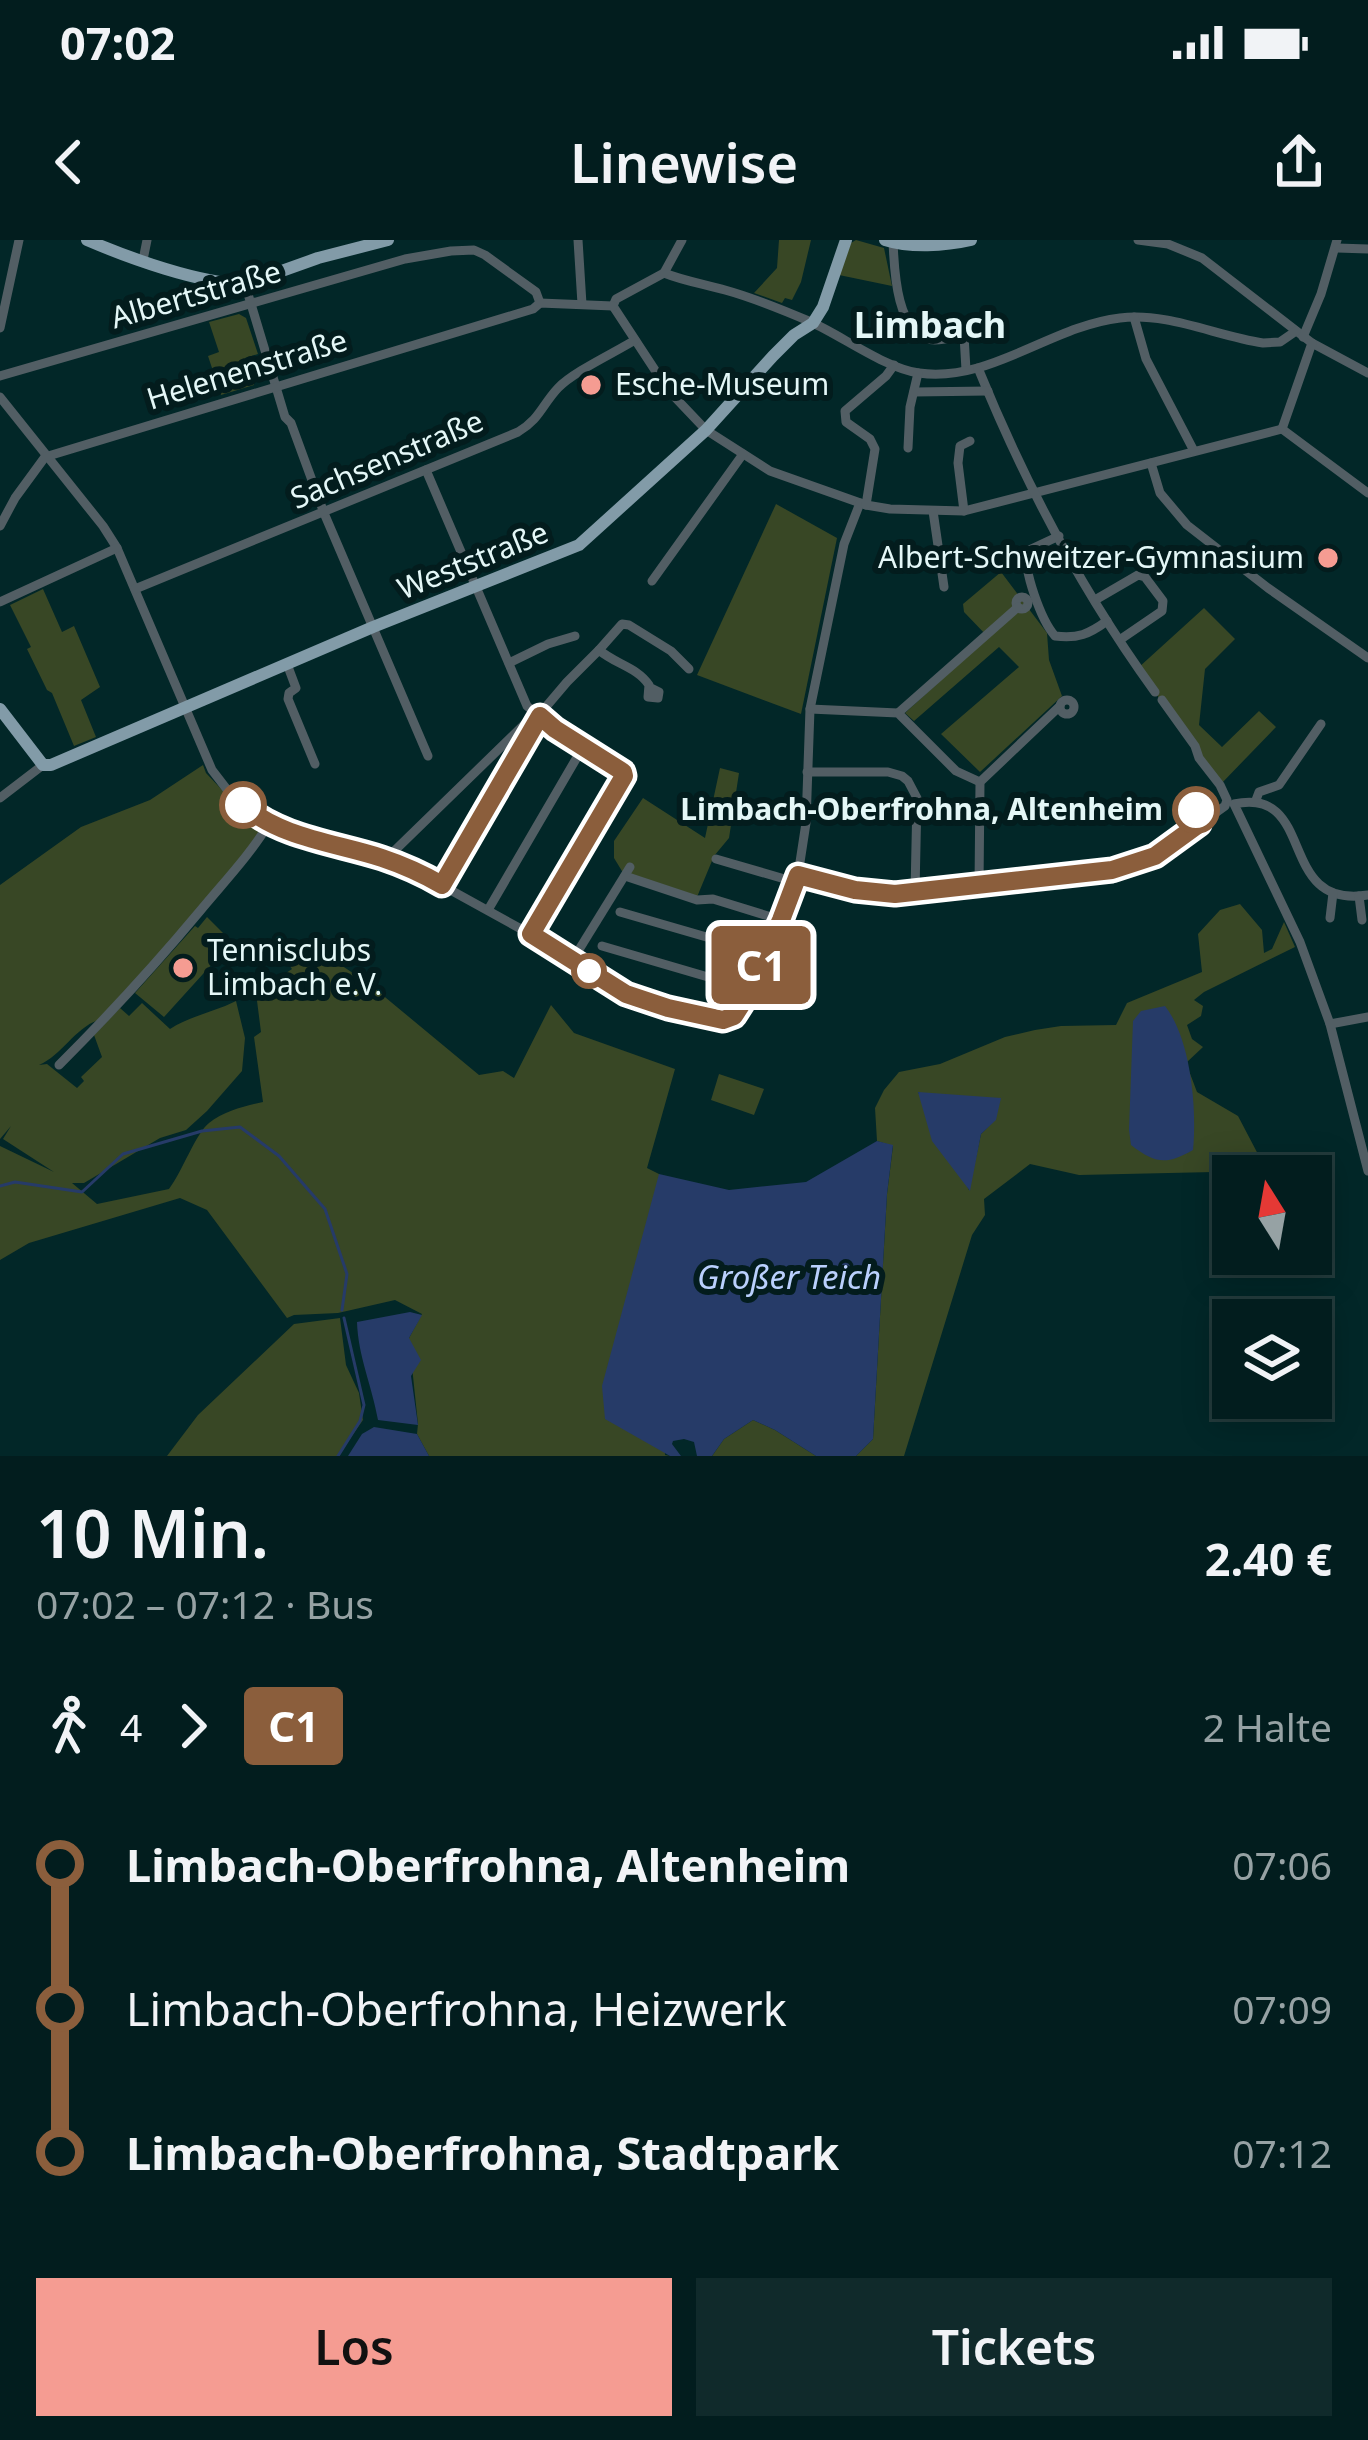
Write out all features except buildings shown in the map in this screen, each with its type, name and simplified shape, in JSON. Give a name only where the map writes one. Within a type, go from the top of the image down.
[{"type":"main road","points":[[87,240],[214,281],[244,284],[388,240]]},
{"type":"main road","points":[[813,323],[846,240]]},
{"type":"main road","points":[[890,241],[970,240]]},
{"type":"main road","name":"Weststraße","points":[[43,765],[579,545],[706,430],[794,335],[813,323]]},
{"type":"main road","points":[[0,709],[43,765]]},
{"type":"street","points":[[0,328],[19,240]]},
{"type":"street","points":[[143,260],[147,240]]},
{"type":"street","points":[[578,240],[582,304]]},
{"type":"street","points":[[613,306],[616,299],[664,273],[682,240]]},
{"type":"street","points":[[1138,240],[1168,244],[1202,258],[1304,337],[1368,373]]},
{"type":"street","points":[[890,241],[900,304],[909,322],[918,334],[932,340],[964,335],[972,369],[988,392],[1058,536],[1107,621],[1231,802],[1300,942],[1330,1024],[1368,1171]]},
{"type":"street","points":[[1282,429],[1304,337],[1337,244],[1368,248]]},
{"type":"street","name":"Albertstraße","points":[[0,376],[250,305],[403,255],[474,250],[536,292],[540,303]]},
{"type":"street","points":[[664,273],[751,298],[918,373],[972,369],[1099,322],[1134,317],[1156,317],[1264,343],[1304,337]]},
{"type":"street","points":[[244,284],[285,417],[428,756]]},
{"type":"street","points":[[540,303],[613,306]]},
{"type":"street","name":"Helenenstraße","points":[[45,457],[533,309],[540,303]]},
{"type":"street","points":[[613,306],[668,390],[706,430],[770,471],[863,504],[964,511],[1282,429]]},
{"type":"street","points":[[1134,317],[1146,359],[1194,451]]},
{"type":"street","name":"Sachsenstraße","points":[[135,590],[527,426],[565,382],[635,340]]},
{"type":"street","points":[[0,397],[117,548],[212,770],[254,815],[301,836],[386,860],[442,885],[626,994],[723,1020],[738,1012],[796,879],[806,823],[810,709],[844,544],[863,504],[875,448],[871,439],[846,422],[845,411],[893,365]]},
{"type":"street","points":[[908,448],[918,373]]},
{"type":"street","points":[[914,392],[988,392]]},
{"type":"street","points":[[1282,429],[1368,493]]},
{"type":"street","points":[[964,511],[958,463],[960,446],[970,441]]},
{"type":"street","points":[[652,581],[743,454]]},
{"type":"street","points":[[0,526],[45,457]]},
{"type":"street","points":[[1151,463],[1160,494],[1186,525],[1368,658]]},
{"type":"street","points":[[426,470],[527,706],[623,772],[623,781],[531,934]]},
{"type":"street","points":[[933,511],[944,587]]},
{"type":"street","points":[[1058,536],[1027,551],[1025,562],[1047,626],[1055,636],[1072,638],[1107,621]]},
{"type":"street","points":[[0,602],[117,548]]},
{"type":"street","points":[[1095,600],[1138,575],[1163,601],[1162,611],[1120,640]]},
{"type":"street","points":[[898,713],[1018,608]]},
{"type":"street","points":[[386,860],[538,715],[622,624],[671,651],[689,669]]},
{"type":"street","points":[[509,663],[575,636]]},
{"type":"street","points":[[599,650],[639,674],[649,687]]},
{"type":"street","points":[[286,664],[296,688],[288,699],[315,764]]},
{"type":"street","points":[[979,886],[980,782],[1060,706]]},
{"type":"street","points":[[810,709],[898,713],[956,771],[980,782]]},
{"type":"street","points":[[442,885],[538,715]]},
{"type":"street","points":[[1256,800],[1259,792],[1279,784],[1321,724]]},
{"type":"street","points":[[488,910],[583,748]]},
{"type":"street","name":"Weststraße","points":[[0,798],[43,765]]},
{"type":"street","points":[[807,772],[888,772],[908,782],[917,798],[915,892]]},
{"type":"street","points":[[716,859],[855,890],[895,894],[979,886],[1112,870],[1155,856],[1231,802],[1256,800],[1278,811],[1313,878],[1333,893],[1364,896],[1362,920]]},
{"type":"street","points":[[59,1065],[182,933],[254,848],[270,822]]},
{"type":"street","points":[[572,961],[628,872],[697,900],[713,899],[781,920]]},
{"type":"street","points":[[1330,919],[1333,893]]},
{"type":"street","points":[[620,912],[765,954]]},
{"type":"street","points":[[602,946],[749,989]]},
{"type":"street","points":[[1330,1024],[1368,1016]]},
{"type":"green space","points":[[779,240],[811,240],[801,282],[792,300],[785,298],[782,303],[754,293],[777,268]]},
{"type":"green space","points":[[856,240],[884,248],[892,286],[839,275]]},
{"type":"green space","points":[[239,314],[246,318],[258,354],[245,358],[254,385],[221,395],[208,356],[219,352],[209,322]]},
{"type":"green space","points":[[776,504],[837,538],[801,714],[697,675]]},
{"type":"green space","points":[[1001,572],[1047,633],[1049,660],[1062,696],[980,772],[941,734],[1019,667],[999,647],[914,721],[905,713],[988,637],[964,612],[963,604]]},
{"type":"green space","points":[[43,589],[62,632],[74,626],[100,687],[81,700],[96,737],[74,746],[10,605]]},
{"type":"green space","points":[[1204,608],[1235,639],[1205,669],[1199,725],[1222,747],[1259,711],[1276,727],[1220,785],[1138,668]]},
{"type":"green space","points":[[203,765],[262,828],[206,903],[98,1020],[39,1065],[47,1064],[77,1088],[84,1081],[81,1077],[102,1057],[94,1035],[120,1008],[129,1016],[142,1003],[170,1029],[236,1001],[245,1038],[242,1071],[186,1130],[160,1138],[84,1183],[72,1183],[97,1204],[169,1189],[209,1123],[263,1102],[254,1037],[261,1032],[256,993],[292,969],[283,957],[306,942],[368,983],[479,1075],[503,1071],[514,1078],[551,1005],[574,1033],[675,1069],[647,1168],[659,1174],[665,1455],[670,1456],[429,1456],[417,1434],[409,1338],[422,1314],[395,1300],[287,1318],[207,1210],[180,1198],[29,1243],[0,1260],[0,1146],[54,1172],[3,1139],[11,1126],[0,1139],[0,885],[81,827],[150,800]]},
{"type":"green space","points":[[720,768],[739,773],[729,838],[714,856],[697,897],[625,876],[614,858],[614,841],[643,798],[705,838]]},
{"type":"green space","points":[[1240,904],[1262,930],[1264,953],[1272,949],[1284,922],[1295,947],[1204,992],[1194,1000],[1203,1006],[1201,1016],[1187,1025],[1192,1039],[1203,1047],[1186,1063],[1197,1092],[1238,1116],[1258,1155],[1212,1155],[1212,1172],[1079,1175],[1030,1164],[984,1199],[985,1215],[972,1235],[904,1456],[856,1456],[873,1439],[893,1146],[877,1141],[875,1108],[884,1090],[899,1072],[940,1064],[1005,1037],[1061,1026],[1116,1025],[1127,1003],[1202,972],[1198,934],[1220,910]],"holes":[[[918,1092],[995,1120],[981,1134],[969,1190]]]},
{"type":"green space","name":"Tennisclubs Limbach e.V.","points":[[207,917],[232,942],[164,1017],[135,993]]},
{"type":"green space","points":[[719,1074],[764,1089],[754,1115],[711,1100]]},
{"type":"green space","points":[[340,1318],[346,1365],[359,1393],[363,1420],[338,1456],[167,1456],[198,1415],[294,1324]]},
{"type":"green space","points":[[753,1420],[816,1456],[712,1456],[724,1439]]},
{"type":"water","points":[[1165,1006],[1186,1055],[1194,1133],[1193,1150],[1161,1160],[1131,1145],[1129,1130],[1133,1021],[1141,1011]]},
{"type":"water","points":[[918,1092],[1001,1098],[996,1120],[981,1134],[970,1191],[932,1141]]},
{"type":"water","name":"Großer Teich","points":[[877,1141],[893,1145],[873,1439],[856,1456],[816,1456],[753,1420],[724,1439],[712,1456],[697,1456],[694,1442],[684,1439],[672,1444],[681,1456],[670,1456],[605,1419],[602,1386],[659,1174],[729,1190],[806,1182]]},
{"type":"water","points":[[410,1312],[422,1315],[409,1338],[421,1360],[411,1376],[418,1425],[378,1420],[357,1322]]},
{"type":"water","points":[[374,1427],[417,1434],[429,1456],[348,1456],[362,1434]]},
{"type":"waterway","points":[[0,1186],[15,1182],[82,1192],[123,1154],[202,1131],[240,1127],[279,1156],[325,1209],[347,1274],[342,1310]]},
{"type":"waterway","points":[[338,1456],[360,1421],[364,1405],[344,1318]]},
{"type":"bus line","name":"C1","points":[[243,805],[254,815],[301,836],[382,858],[442,885],[540,716],[624,776],[531,934],[626,994],[714,1020],[734,1016],[743,1002],[798,875],[855,890],[895,894],[1112,870],[1155,856],[1199,824],[1196,810]]},
{"type":"place","name":"Esche-Museum","points":[[591,385]]},
{"type":"place","name":"Albert-Schweitzer-Gymnasium","points":[[1328,558]]},
{"type":"place","name":"Limbach-Oberfrohna, Altenheim","points":[[1196,810]]},
{"type":"place","name":"Tennisclubs Limbach e.V.","points":[[183,968]]},
{"type":"district","name":"Limbach","points":[[930,325]]}]
